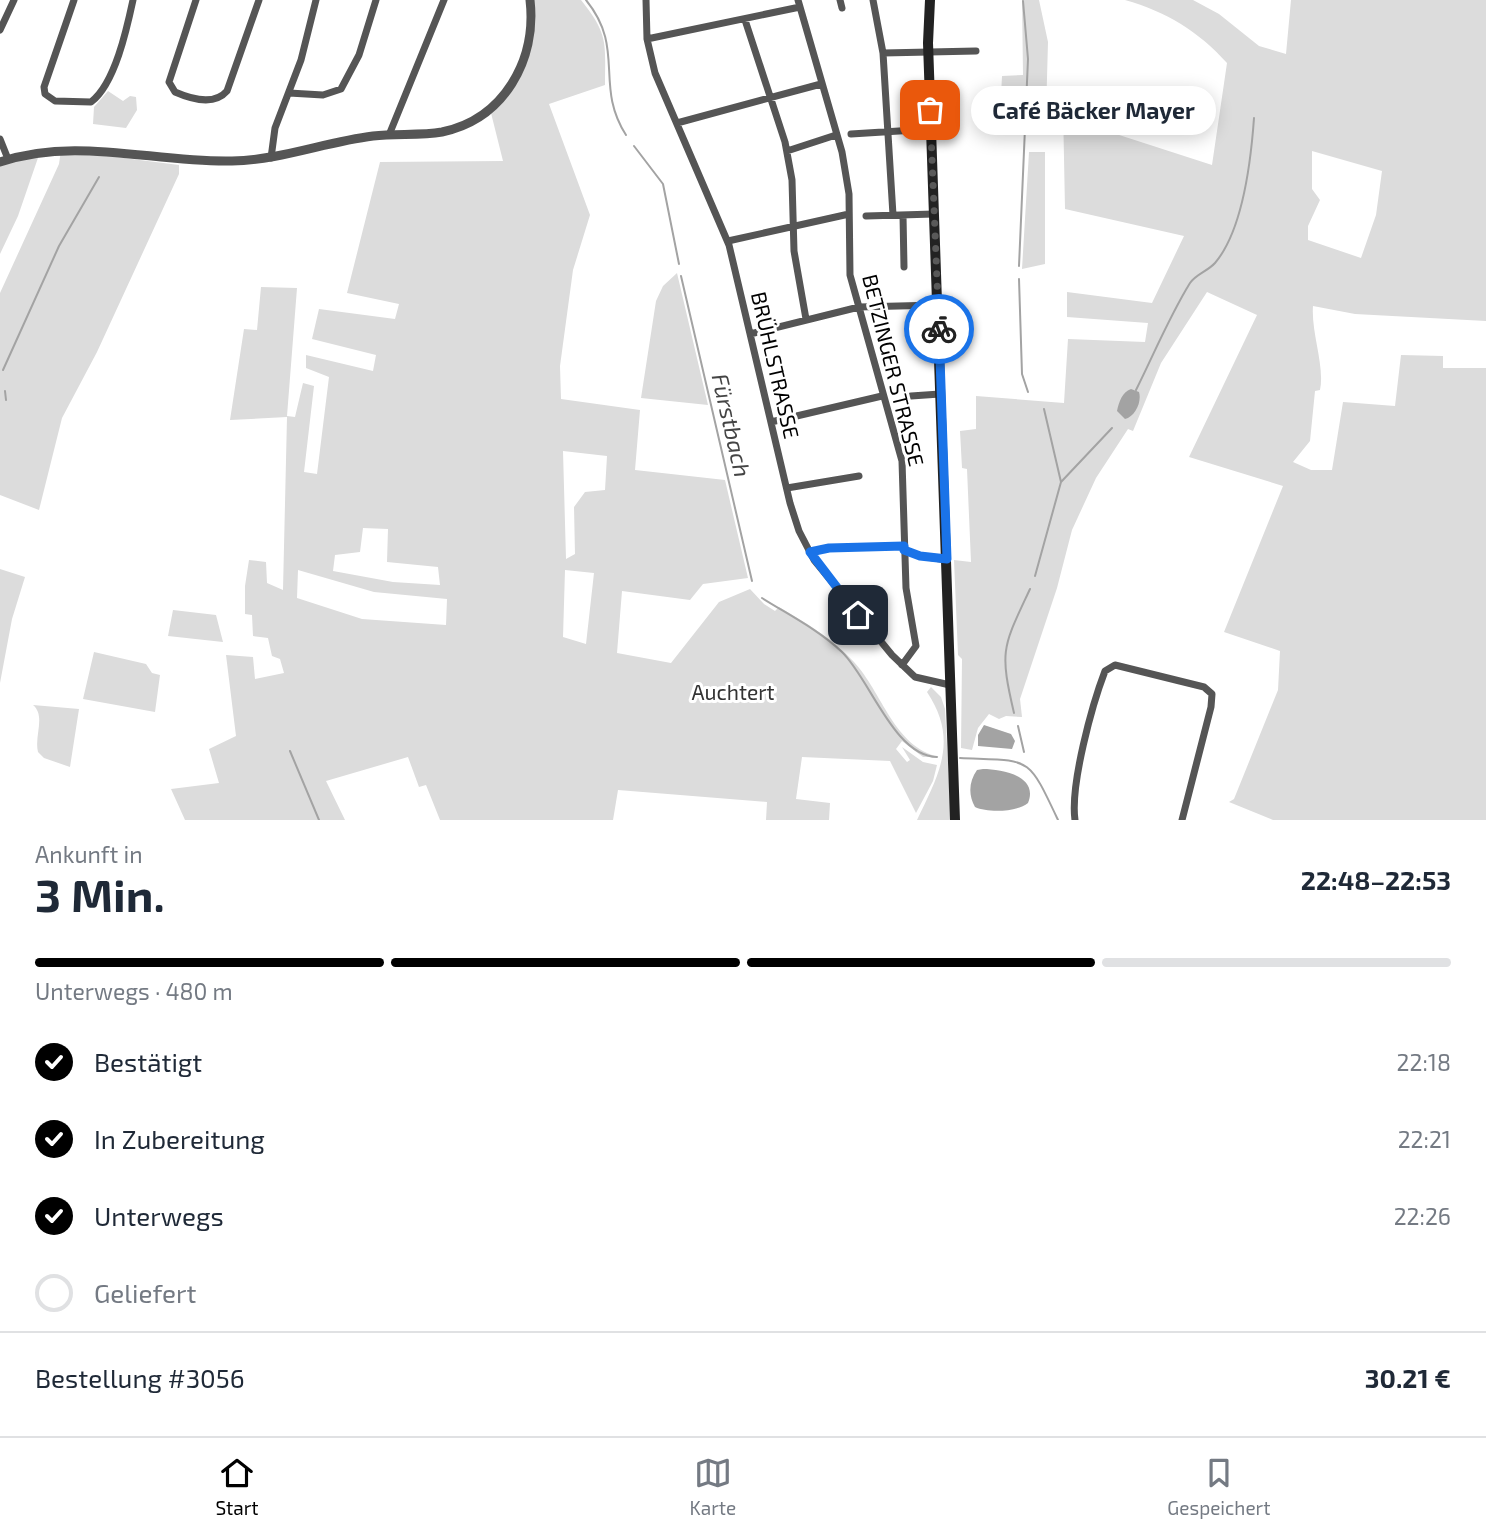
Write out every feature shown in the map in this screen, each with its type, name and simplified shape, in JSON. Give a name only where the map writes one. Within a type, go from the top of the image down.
[{"type":"main road","points":[[930,0],[928,51],[955,820]]},
{"type":"street","points":[[0,30],[14,0]]},
{"type":"street","points":[[74,0],[44,87],[45,94],[55,102],[91,102],[101,92],[118,55],[133,0]]},
{"type":"street","points":[[196,0],[169,82],[175,92],[210,100],[219,98],[230,84],[259,0]]},
{"type":"street","points":[[271,158],[275,128],[304,49],[316,0]]},
{"type":"street","points":[[289,93],[323,95],[341,89],[359,55],[376,0]]},
{"type":"street","points":[[389,135],[444,0]]},
{"type":"street","points":[[0,139],[4,161],[61,150],[199,161],[271,158],[389,135],[448,130],[479,117],[499,101],[520,72],[528,51],[531,29],[530,0]]},
{"type":"street","name":"BRÜHLSTRASSE","points":[[646,0],[647,39],[655,73],[728,241],[796,523],[810,552],[902,666],[922,680],[950,685]]},
{"type":"street","points":[[873,0],[883,53],[893,215]]},
{"type":"street","points":[[647,39],[745,20],[799,4]]},
{"type":"street","name":"BETZINGER STRASSE","points":[[799,4],[847,176],[849,263],[904,474],[906,587],[916,646],[902,666]]},
{"type":"street","points":[[745,20],[772,97],[787,151],[797,275],[806,319]]},
{"type":"street","points":[[883,53],[976,51]]},
{"type":"street","points":[[677,123],[821,84]]},
{"type":"street","points":[[851,134],[931,129]]},
{"type":"street","points":[[787,151],[836,135]]},
{"type":"street","points":[[728,241],[849,214]]},
{"type":"street","points":[[866,216],[934,214]]},
{"type":"street","points":[[903,215],[904,267]]},
{"type":"street","points":[[750,334],[859,307],[938,304]]},
{"type":"street","points":[[911,396],[940,394]]},
{"type":"street","points":[[771,422],[882,396]]},
{"type":"street","points":[[787,488],[859,476]]},
{"type":"street","points":[[810,552],[829,548],[904,548],[920,556],[947,559]]},
{"type":"street","points":[[1075,820],[1074,792],[1091,725],[1105,671],[1115,665],[1210,691],[1211,707],[1182,820]]},
{"type":"green space","name":"Auchtert","points":[[532,0],[581,0],[597,22],[605,49],[605,85],[549,104],[590,215],[573,270],[560,366],[561,399],[640,410],[635,470],[725,480],[748,578],[703,584],[690,600],[622,591],[617,653],[671,663],[719,602],[750,589],[764,604],[775,611],[779,607],[837,646],[864,674],[890,717],[911,742],[939,757],[923,757],[902,741],[896,749],[907,762],[910,760],[902,747],[923,762],[937,765],[933,781],[916,813],[890,761],[802,757],[796,799],[830,803],[829,820],[766,820],[767,802],[618,790],[613,820],[440,820],[426,785],[419,787],[408,757],[326,781],[345,820],[185,820],[171,789],[219,783],[209,749],[236,736],[226,655],[253,657],[255,679],[284,673],[280,659],[272,656],[268,638],[253,636],[252,615],[245,614],[245,586],[249,560],[266,562],[267,583],[283,590],[287,417],[230,420],[244,329],[257,330],[261,287],[297,288],[287,416],[295,417],[303,383],[314,386],[304,472],[317,474],[329,377],[306,368],[306,355],[373,371],[376,355],[312,339],[319,309],[395,319],[399,304],[347,293],[380,162],[503,161],[491,113],[514,88],[526,62],[531,33]],"holes":[[[563,451],[607,456],[605,490],[585,492],[574,507],[575,554],[566,559]],[[363,528],[388,529],[387,562],[438,567],[440,585],[393,582],[333,571],[335,555],[360,552]],[[298,570],[374,592],[447,599],[446,625],[362,619],[297,598]],[[565,570],[594,573],[586,644],[563,637]]]},
{"type":"green space","points":[[1022,0],[1039,0],[1048,42],[1046,114],[1000,115],[1002,76],[1023,75]]},
{"type":"green space","points":[[1125,0],[1193,0],[1219,14],[1259,46],[1286,54],[1291,0],[1486,0],[1486,321],[1355,314],[1313,306],[1321,371],[1320,390],[1315,391],[1310,441],[1293,462],[1311,470],[1332,470],[1343,402],[1395,406],[1401,355],[1443,356],[1443,368],[1486,368],[1486,820],[1273,820],[1229,802],[1234,799],[1278,690],[1280,651],[1224,632],[1283,486],[1189,457],[1257,315],[1207,292],[1161,363],[1133,431],[1128,429],[1096,478],[1072,530],[1057,588],[1020,699],[1022,717],[1006,716],[999,719],[989,714],[978,728],[972,750],[961,748],[962,659],[958,655],[954,560],[971,562],[967,469],[962,468],[960,431],[976,429],[976,396],[1064,403],[1068,339],[1145,342],[1148,323],[1067,317],[1067,292],[1152,303],[1184,236],[1065,209],[1063,107],[1113,133],[1212,165],[1227,63],[1205,41],[1181,24],[1155,10]],"holes":[[[1312,151],[1382,171],[1376,215],[1361,258],[1308,240],[1308,226],[1320,200],[1312,189]]]},
{"type":"green space","points":[[108,91],[123,101],[130,96],[136,97],[137,110],[126,128],[93,124],[94,107]]},
{"type":"green space","points":[[61,150],[179,165],[179,174],[97,352],[62,418],[39,510],[0,495],[0,293],[59,164]]},
{"type":"green space","points":[[40,152],[18,216],[0,254],[0,162]]},
{"type":"green space","points":[[1029,152],[1045,152],[1045,264],[1022,269]]},
{"type":"green space","points":[[677,273],[708,405],[641,398],[656,301],[663,286]]},
{"type":"green space","points":[[0,569],[25,577],[12,619],[0,683]]},
{"type":"green space","points":[[173,610],[216,615],[223,642],[168,636]]},
{"type":"green space","points":[[94,652],[146,664],[152,673],[160,675],[155,712],[83,699]]},
{"type":"green space","points":[[931,687],[941,697],[945,709],[951,820],[917,820],[938,772],[944,741],[937,709],[927,692]]},
{"type":"green space","points":[[33,705],[79,709],[70,767],[44,758],[38,752],[39,715]]},
{"type":"shaded area","points":[[1131,389],[1139,392],[1139,400],[1135,412],[1125,419],[1117,411],[1123,395]]},
{"type":"shaded area","points":[[984,725],[1011,734],[1015,741],[1012,749],[978,746],[978,735]]},
{"type":"shaded area","points":[[977,770],[1008,773],[1024,780],[1030,794],[1028,803],[1002,811],[975,807],[970,793],[971,783]]},
{"type":"waterway","name":"Fürstbach","points":[[586,0],[605,35],[612,100],[626,135]]},
{"type":"waterway","points":[[1019,266],[1028,59],[1023,1]]},
{"type":"waterway","points":[[1136,390],[1190,283],[1215,263],[1225,249],[1244,194],[1254,118]]},
{"type":"waterway","name":"Fürstbach","points":[[634,146],[663,184],[679,264]]},
{"type":"waterway","points":[[3,370],[59,246],[99,177]]},
{"type":"waterway","name":"Fürstbach","points":[[681,276],[752,581]]},
{"type":"waterway","points":[[1019,279],[1022,374],[1028,392]]},
{"type":"waterway","points":[[5,391],[6,400]]},
{"type":"waterway","points":[[1044,409],[1061,482]]},
{"type":"waterway","points":[[1035,576],[1061,482],[1112,428]]},
{"type":"waterway","points":[[1014,713],[1006,675],[1006,649],[1030,589]]},
{"type":"waterway","name":"Fürstbach","points":[[762,598],[814,630],[842,652],[895,730],[908,744],[922,753],[937,757]]},
{"type":"waterway","points":[[1018,726],[1024,752]]},
{"type":"waterway","points":[[290,751],[319,820]]},
{"type":"waterway","name":"Fürstbach","points":[[960,758],[1001,760],[1024,765],[1040,783],[1058,820]]},
{"type":"way so far","points":[[930,110],[939,329]]},
{"type":"place","name":"Café Bäcker Mayer","points":[[930,110]]},
{"type":"route","points":[[858,615],[824,574],[810,552],[829,548],[904,546],[904,550],[920,556],[947,559],[939,329]]}]
